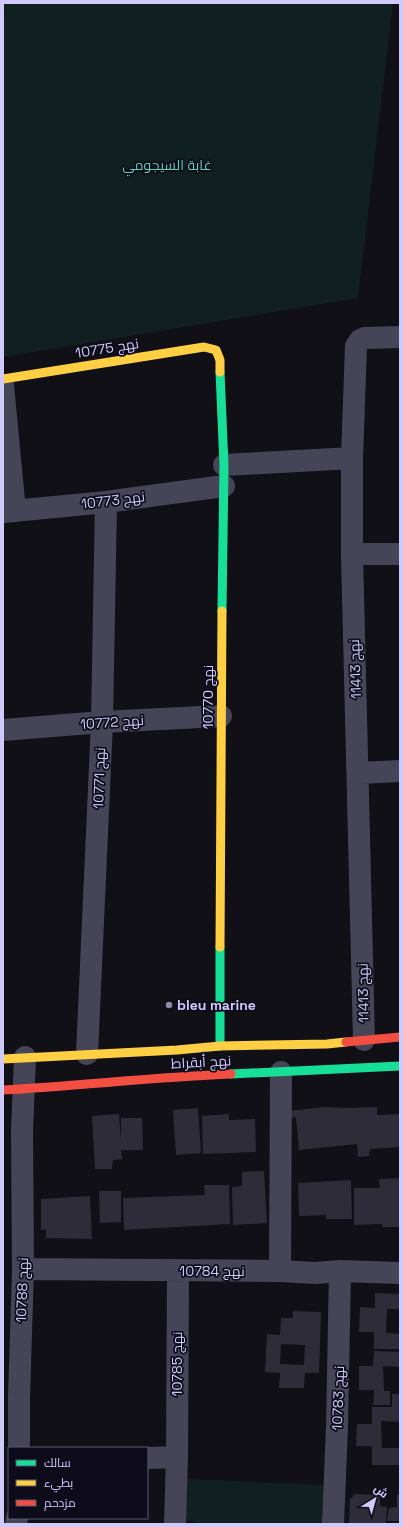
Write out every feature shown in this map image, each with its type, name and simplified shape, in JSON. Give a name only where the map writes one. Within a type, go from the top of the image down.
[{"type":"street","name":"نهج 11413","points":[[364,1040],[352,554],[352,458],[356,346],[360,340],[365,338],[400,337]]},
{"type":"street","name":"نهج 10775","points":[[3,380],[204,347],[216,350]]},
{"type":"street","name":"نهج 10770","points":[[216,350],[220,360],[224,476],[221,716],[220,1046]]},
{"type":"street","points":[[3,385],[9,512]]},
{"type":"street","name":"نهج 10773","points":[[9,512],[106,502],[224,476],[352,458]]},
{"type":"street","name":"نهج 10771","points":[[87,1054],[102,722],[106,502]]},
{"type":"street","points":[[352,554],[400,554]]},
{"type":"street","name":"نهج 10772","points":[[3,730],[102,722],[221,716]]},
{"type":"street","points":[[358,773],[400,771]]},
{"type":"street","name":"نهج أبقراط","points":[[3,1059],[220,1046],[327,1044],[400,1037]]},
{"type":"street","points":[[184,1049],[186,1076]]},
{"type":"street","name":"نهج 10788","points":[[19,1447],[12,1327],[23,1269],[22,1131],[13,1090],[25,1057]]},
{"type":"street","name":"نهج أبقراط","points":[[13,1090],[186,1076],[400,1066]]},
{"type":"street","points":[[280,1271],[281,1072]]},
{"type":"street","name":"نهج 10784","points":[[23,1269],[280,1271],[315,1273],[340,1271],[400,1273]]},
{"type":"street","name":"نهج 10785","points":[[174,1524],[178,1270]]},
{"type":"street","name":"نهج 10783","points":[[333,1524],[337,1426],[340,1271]]},
{"type":"street","points":[[148,1458],[176,1457]]},
{"type":"green space","name":"غابة السيجومي","points":[[3,3],[393,3],[358,298],[3,357]]},
{"type":"green space","points":[[185,1479],[328,1485],[324,1524],[202,1524],[184,1520]]},
{"type":"building","points":[[325,1107],[377,1107],[377,1115],[400,1114],[400,1147],[370,1149],[369,1156],[358,1157],[357,1144],[299,1150],[296,1117],[289,1119],[288,1111]]},
{"type":"building","points":[[198,1108],[201,1153],[176,1155],[173,1110]]},
{"type":"building","points":[[119,1114],[121,1142],[121,1118],[142,1118],[143,1150],[121,1150],[122,1159],[113,1160],[112,1169],[95,1169],[92,1116]]},
{"type":"building","points":[[229,1114],[229,1120],[255,1119],[256,1152],[203,1154],[202,1116]]},
{"type":"building","points":[[264,1171],[267,1223],[233,1225],[232,1187],[242,1186],[242,1172]]},
{"type":"building","points":[[400,1178],[400,1227],[382,1227],[382,1224],[354,1225],[354,1188],[380,1188],[379,1179]]},
{"type":"building","points":[[351,1180],[352,1219],[326,1219],[326,1215],[299,1216],[298,1183]]},
{"type":"building","points":[[204,1185],[229,1185],[230,1224],[124,1230],[123,1198],[205,1195]]},
{"type":"building","points":[[99,1191],[121,1191],[121,1222],[100,1223]]},
{"type":"building","points":[[90,1196],[92,1239],[46,1238],[46,1229],[41,1230],[41,1199]]},
{"type":"building","points":[[375,1293],[400,1294],[400,1309],[387,1309],[386,1333],[400,1334],[400,1349],[374,1349],[374,1332],[359,1332],[360,1307],[375,1308]]},
{"type":"building","points":[[293,1311],[321,1312],[319,1373],[305,1373],[304,1388],[279,1388],[280,1373],[265,1372],[267,1334],[280,1335],[281,1318],[293,1318]],"holes":[[[281,1344],[305,1345],[304,1365],[280,1364]]]},
{"type":"building","points":[[374,1351],[400,1352],[400,1367],[383,1366],[384,1391],[390,1391],[390,1405],[373,1405],[374,1390],[359,1390],[359,1366],[373,1366]]},
{"type":"building","points":[[392,1394],[400,1394],[400,1422],[381,1421],[382,1448],[400,1448],[400,1465],[372,1465],[372,1446],[356,1446],[357,1424],[372,1424],[372,1407],[392,1407]]},
{"type":"building","points":[[354,1494],[380,1495],[380,1506],[387,1507],[386,1524],[349,1524],[350,1498],[352,1498]]},
{"type":"building","points":[[397,1494],[400,1494],[400,1521],[387,1521],[389,1508],[397,1507]]},
{"type":"traffic: fast","points":[[220,372],[224,465],[222,611]]},
{"type":"traffic: fast","points":[[220,947],[220,1046]]},
{"type":"traffic: fast","points":[[231,1074],[400,1066]]},
{"type":"traffic: slow","points":[[3,379],[204,347],[216,350],[220,360],[220,372]]},
{"type":"traffic: slow","points":[[220,947],[222,611]]},
{"type":"traffic: slow","points":[[3,1059],[177,1050],[220,1046],[327,1044],[346,1042]]},
{"type":"traffic: jam","points":[[346,1042],[400,1037]]},
{"type":"traffic: jam","points":[[3,1090],[231,1074]]},
{"type":"place","name":"bleu marine","points":[[169,1005]]}]
